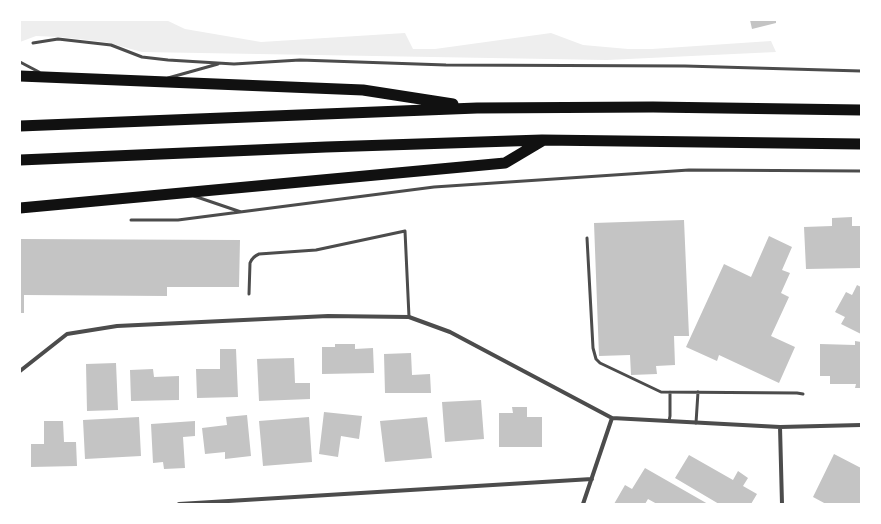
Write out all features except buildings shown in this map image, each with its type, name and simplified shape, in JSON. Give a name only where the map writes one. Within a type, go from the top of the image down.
[{"type":"highway","points":[[20,76],[363,90],[477,108]]},
{"type":"highway","points":[[20,126],[477,108],[653,107],[861,110]]},
{"type":"highway","points":[[20,160],[341,146],[542,140],[861,144]]},
{"type":"highway","points":[[20,208],[505,163],[542,140]]},
{"type":"street","points":[[20,371],[67,334],[117,326],[328,316],[409,317],[450,332],[612,418],[780,427],[861,425]]},
{"type":"street","points":[[583,504],[612,418]]},
{"type":"street","points":[[780,427],[782,504]]},
{"type":"street","points":[[179,504],[592,479]]},
{"type":"lane","points":[[33,43],[58,39],[111,45],[142,57],[234,64],[300,60],[446,65],[685,66],[861,71]]},
{"type":"lane","points":[[20,62],[51,78]]},
{"type":"lane","points":[[154,81],[222,63]]},
{"type":"lane","points":[[131,220],[178,220],[434,188],[689,170],[861,171]]},
{"type":"lane","points":[[185,193],[243,212]]},
{"type":"lane","points":[[249,294],[250,263],[252,259],[259,254],[316,250],[405,231],[409,317]]},
{"type":"lane","points":[[587,238],[593,348],[596,359],[605,366],[661,392],[803,394]]},
{"type":"lane","points":[[668,421],[670,416],[670,392]]},
{"type":"lane","points":[[696,423],[698,392]]},
{"type":"shaded area","points":[[20,20],[166,20],[185,29],[261,42],[405,33],[413,49],[435,49],[551,33],[583,45],[628,49],[652,49],[771,41],[776,52],[607,60],[142,52],[105,42],[60,37],[36,36],[20,42]]}]
